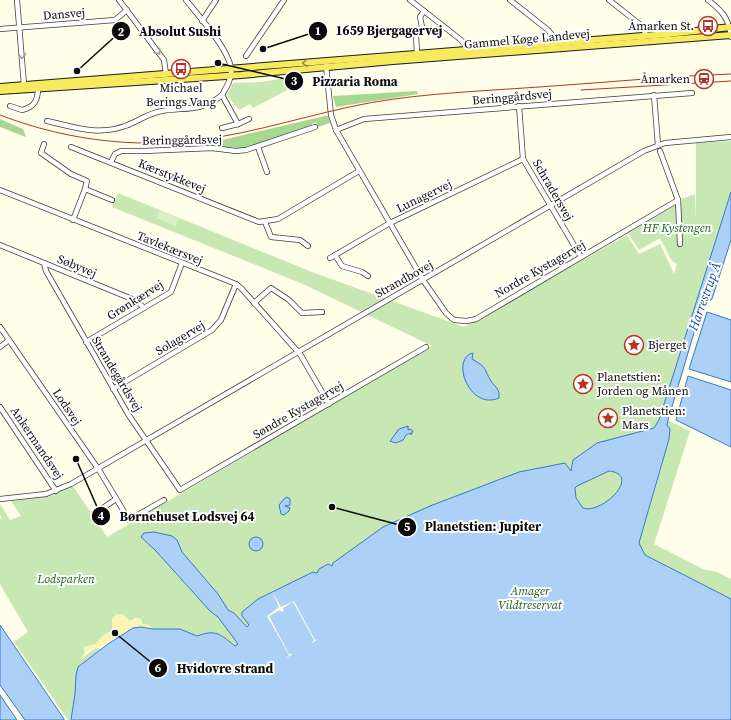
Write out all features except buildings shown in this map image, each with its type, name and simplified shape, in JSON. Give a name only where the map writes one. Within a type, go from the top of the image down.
[{"type":"main road","name":"Gammel Køge Landevej","points":[[326,65],[458,50],[730,27]]},
{"type":"main road","name":"Gammel Køge Landevej","points":[[0,91],[731,35]]},
{"type":"main road","name":"Gammel Køge Landevej","points":[[0,87],[166,74],[231,73]]},
{"type":"street","points":[[17,0],[24,85]]},
{"type":"street","points":[[119,0],[164,60],[166,74]]},
{"type":"street","points":[[47,121],[84,130],[100,132],[112,130],[133,123],[152,113],[208,105],[222,96],[231,73],[230,62],[225,52],[186,0]]},
{"type":"street","points":[[202,21],[216,0]]},
{"type":"street","points":[[246,56],[284,0]]},
{"type":"street","points":[[410,0],[461,40],[470,50]]},
{"type":"street","points":[[510,0],[548,30],[558,42]]},
{"type":"street","points":[[609,0],[642,26],[646,35]]},
{"type":"street","points":[[708,0],[725,15],[730,27],[731,35]]},
{"type":"street","name":"Dansvej","points":[[0,29],[115,20],[127,10]]},
{"type":"street","points":[[417,54],[416,35],[422,27],[420,17],[424,11]]},
{"type":"street","points":[[548,30],[551,36],[549,43]]},
{"type":"street","points":[[458,50],[462,44],[461,40]]},
{"type":"street","name":"Nordre Kystagervej","points":[[326,65],[331,115],[336,130],[423,280],[446,313],[454,320],[467,321],[476,319],[678,200]]},
{"type":"street","points":[[10,106],[22,110],[35,103],[38,99],[38,88]]},
{"type":"street","name":"Beringgårdsvej","points":[[336,130],[364,119],[692,93]]},
{"type":"street","points":[[654,95],[658,144]]},
{"type":"street","points":[[222,96],[238,124]]},
{"type":"street","name":"Schradersvej","points":[[519,106],[523,159],[581,257]]},
{"type":"street","points":[[222,128],[238,124],[249,118]]},
{"type":"street","name":"Beringgårdsvej","points":[[111,162],[115,154],[121,151],[212,148],[236,151],[258,147],[315,127]]},
{"type":"street","name":"Strandbovej","points":[[0,499],[37,496],[56,491],[97,469],[658,144],[731,137]]},
{"type":"street","points":[[44,144],[41,153],[72,174],[87,181],[73,220]]},
{"type":"street","name":"Kærstykkevej","points":[[71,147],[259,222],[265,222]]},
{"type":"street","points":[[258,147],[267,172]]},
{"type":"street","points":[[660,151],[678,200],[680,244]]},
{"type":"street","name":"Lunagervej","points":[[330,258],[390,223],[523,159]]},
{"type":"street","points":[[308,246],[300,240],[271,236],[265,222],[278,219],[360,171]]},
{"type":"street","points":[[85,189],[112,200]]},
{"type":"street","name":"Tavlekærsvej","points":[[0,190],[182,264],[236,284],[298,352],[329,404]]},
{"type":"street","name":"Søbyvej","points":[[0,245],[137,301],[144,308]]},
{"type":"street","points":[[335,255],[342,266],[362,272],[368,276]]},
{"type":"street","name":"Strandegårdsvej","points":[[44,263],[46,272],[113,389],[146,441],[180,490]]},
{"type":"street","name":"Grønkærvej","points":[[86,342],[171,292],[182,264]]},
{"type":"street","name":"Solagervej","points":[[113,389],[212,330],[221,320],[236,284]]},
{"type":"street","points":[[254,303],[271,288],[289,300],[302,313],[322,312]]},
{"type":"street","name":"Lodsvej","points":[[0,327],[97,469],[129,520],[164,500]]},
{"type":"street","points":[[0,347],[9,340]]},
{"type":"street","name":"Søndre Kystagervej","points":[[180,490],[426,347]]},
{"type":"street","name":"Ankermandsvej","points":[[0,407],[56,491]]},
{"type":"street","points":[[97,512],[116,499]]},
{"type":"green space","points":[[292,77],[297,85],[253,108],[250,104],[239,110],[227,95],[233,83],[261,82]]},
{"type":"green space","points":[[417,91],[418,94],[336,107],[333,96]]},
{"type":"green space","points":[[328,116],[330,123],[318,127],[316,122],[311,126],[255,146],[241,148],[211,146],[205,144]]},
{"type":"green space","points":[[0,119],[23,129],[26,137],[0,127]]},
{"type":"green space","points":[[731,141],[731,192],[659,421],[643,530],[661,469],[667,420],[690,431],[654,544],[703,569],[717,572],[731,579],[731,720],[68,720],[14,642],[28,632],[0,584],[0,519],[2,518],[0,515],[0,504],[10,520],[21,516],[11,501],[51,496],[73,486],[107,537],[432,346],[303,284],[112,207],[118,193],[312,272],[464,327],[627,235],[639,254],[660,244],[674,274],[677,264],[672,261],[660,238],[639,250],[628,233],[681,202],[681,199],[695,194],[696,222],[696,143]],"holes":[[[144,533],[217,616],[210,611],[156,551],[141,537]],[[117,614],[123,614],[130,621],[136,618],[141,619],[142,624],[150,626],[153,629],[180,629],[104,650],[96,648],[80,659],[85,653],[84,647],[96,644],[105,634],[112,632],[112,618]]]},
{"type":"green space","points":[[160,210],[179,218],[176,226],[157,218]]},
{"type":"sand","points":[[117,614],[123,614],[130,621],[139,618],[142,624],[149,625],[153,629],[141,627],[85,653],[84,647],[96,644],[100,638],[108,632],[112,632],[112,618]]},
{"type":"water","name":"Amager Vildtreservat","points":[[731,192],[731,240],[712,299],[702,306],[668,420],[667,425],[670,429],[669,439],[639,543],[645,555],[731,599],[731,720],[71,720],[78,667],[108,644],[133,628],[180,629],[197,636],[213,633],[218,634],[235,646],[238,644],[218,617],[210,611],[156,551],[141,537],[144,533],[154,532],[172,536],[177,540],[182,552],[218,594],[228,610],[234,613],[247,627],[249,625],[242,616],[242,612],[258,599],[313,572],[317,573],[319,569],[328,564],[332,566],[333,563],[383,527],[430,506],[519,472],[565,463],[571,471],[573,460],[597,443],[654,428],[659,420]],"holes":[[[609,471],[618,474],[622,479],[616,494],[599,506],[591,509],[583,508],[576,498],[575,488],[577,486]]]},
{"type":"water","points":[[707,312],[731,320],[731,382],[689,369]]},
{"type":"water","points":[[473,353],[472,359],[481,364],[484,368],[498,391],[499,398],[488,400],[479,397],[472,391],[466,382],[463,373],[463,364],[466,357]]},
{"type":"water","points":[[688,376],[731,390],[731,447],[676,420]]},
{"type":"water","points":[[408,426],[408,430],[410,429],[413,431],[411,435],[411,433],[406,435],[403,440],[396,443],[390,441],[399,429]]},
{"type":"water","points":[[287,497],[290,499],[290,505],[285,506],[290,508],[284,515],[281,514],[279,505]]},
{"type":"water","points":[[256,537],[261,539],[263,544],[261,549],[256,551],[251,549],[249,544],[251,539]]},
{"type":"water","points":[[0,625],[64,720],[25,720],[0,685]]},
{"type":"water","points":[[0,695],[17,720],[0,720]]},
{"type":"pier","points":[[272,591],[281,607],[294,601],[315,640],[318,639],[311,644],[314,640],[293,602],[283,608],[284,611],[281,612],[280,610],[269,616],[289,654],[293,654],[286,658],[289,655],[267,616],[279,607]]},
{"type":"tram line","points":[[0,115],[53,132],[81,137],[108,141],[164,143],[192,141],[241,133],[350,107],[394,99],[453,93],[731,74]]},
{"type":"tram line","points":[[581,90],[731,81]]},
{"type":"place","name":"Åmarken St.","points":[[708,26]]},
{"type":"place","name":"1659 Bjergagervej","points":[[263,49]]},
{"type":"place","name":"Pizzaria Roma","points":[[218,63]]},
{"type":"place","name":"Michael Berings Vang","points":[[181,69]]},
{"type":"place","name":"Absolut Sushi","points":[[77,71]]},
{"type":"place","name":"Åmarken","points":[[704,79]]},
{"type":"place","name":"Bjerget","points":[[634,345]]},
{"type":"place","name":"Planetstien: Jorden og Månen","points":[[583,384]]},
{"type":"place","name":"Planetstien: Mars","points":[[608,418]]},
{"type":"place","name":"Børnehuset Lodsvej 64","points":[[76,459]]},
{"type":"place","name":"Planetstien: Jupiter","points":[[332,507]]},
{"type":"place","name":"Hvidovre strand","points":[[115,633]]},
{"type":"park label","name":"HF Kystengen","points":[[677,228]]},
{"type":"park label","name":"Lodsparken","points":[[66,579]]},
{"type":"water label","name":"Harrestrup Å","points":[[704,296]]}]
